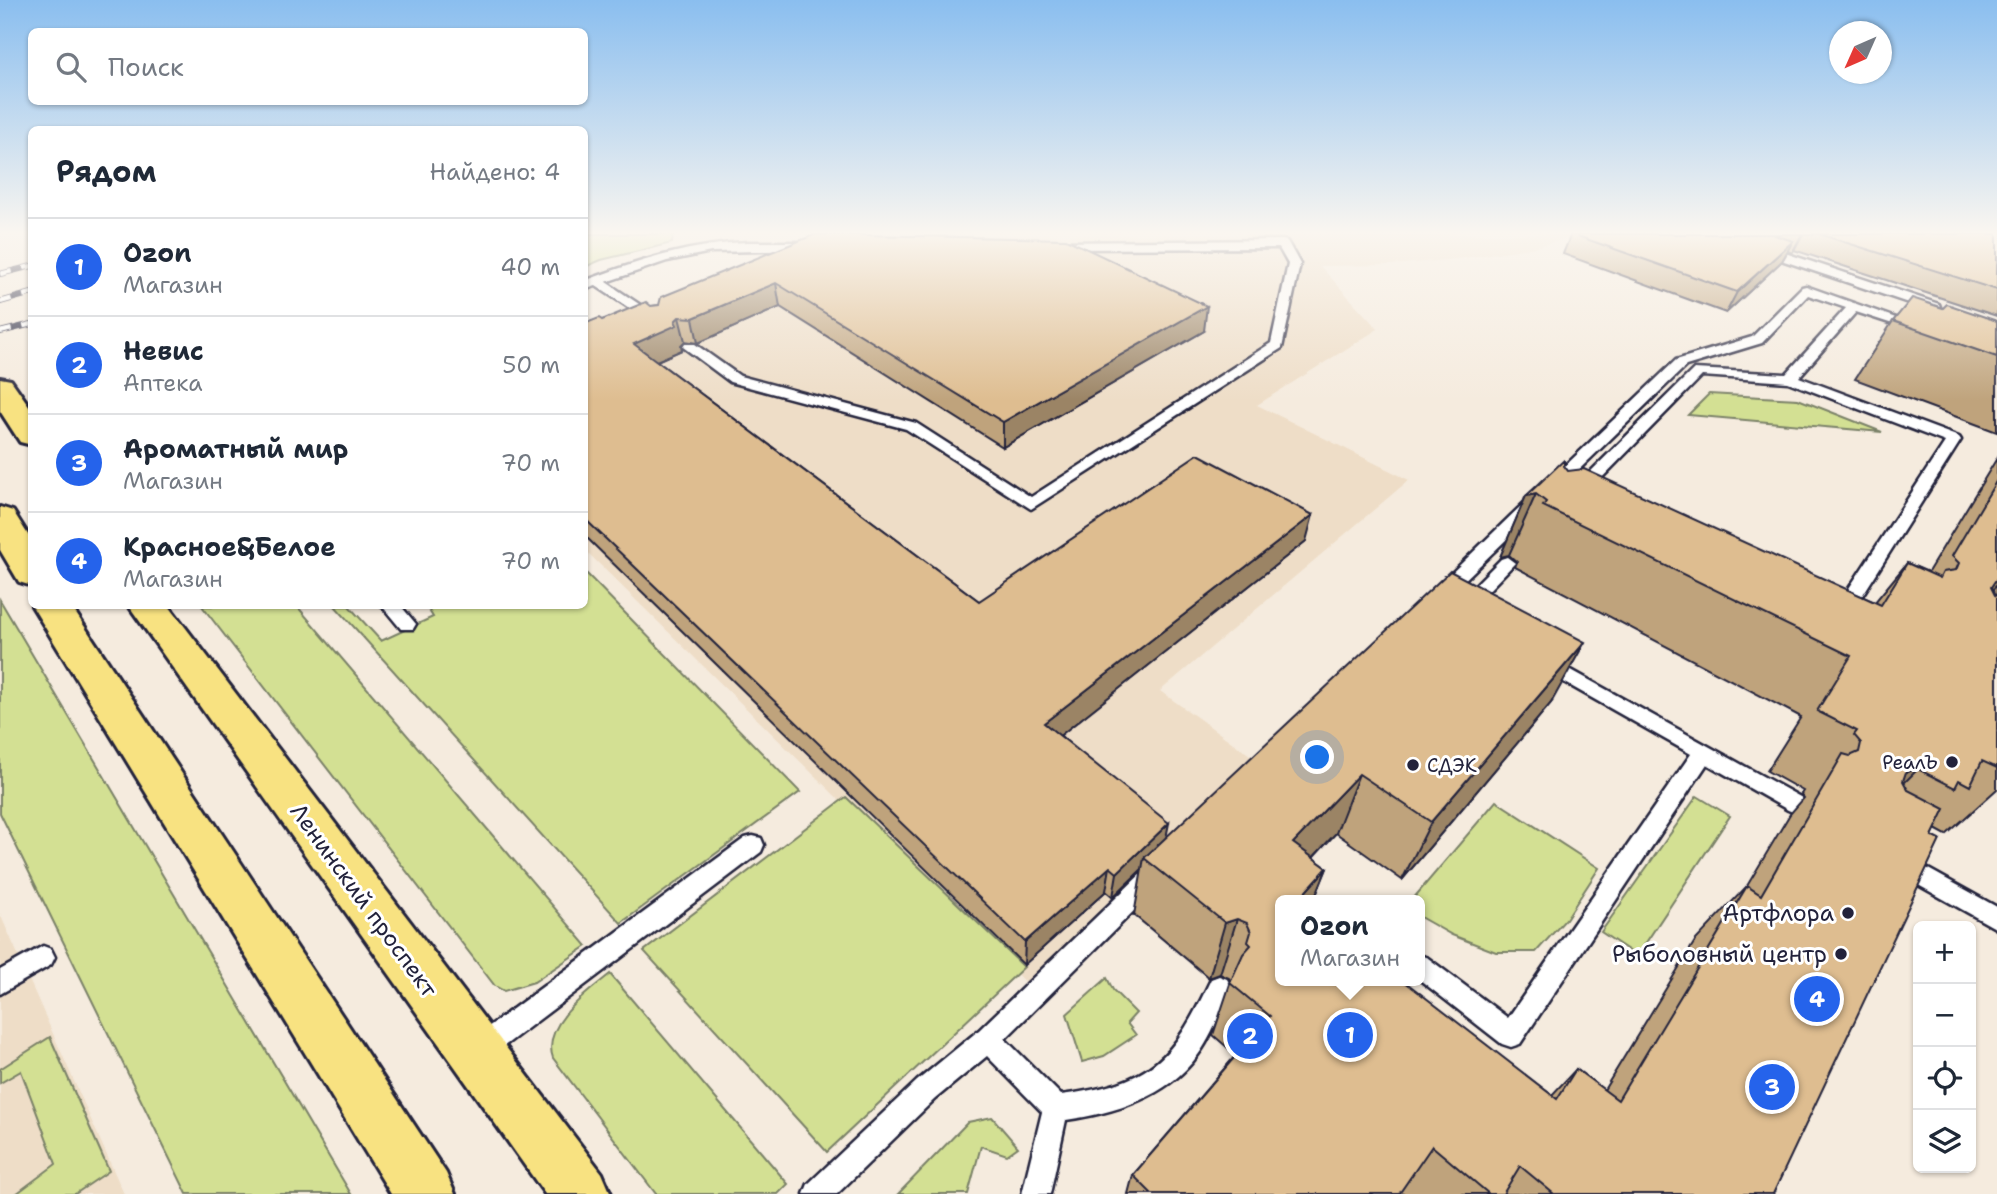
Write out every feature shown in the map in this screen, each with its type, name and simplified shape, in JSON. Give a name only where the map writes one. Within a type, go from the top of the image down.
[{"type":"main road","points":[[0,387],[28,429]]},
{"type":"main road","points":[[0,519],[28,566]]},
{"type":"main road","points":[[53,609],[425,1194]]},
{"type":"main road","name":"Ленинский проспект","points":[[150,609],[580,1194]]},
{"type":"lane","points":[[602,290],[659,324]]},
{"type":"lane","points":[[690,346],[735,379],[911,426],[1031,504],[1276,345],[1288,290]]},
{"type":"lane","points":[[1423,610],[1681,363],[1757,340],[1806,290],[1932,333]]},
{"type":"lane","points":[[1884,290],[1944,310]]},
{"type":"lane","points":[[1790,378],[1854,307]]},
{"type":"lane","points":[[1575,496],[1699,372],[1790,378],[1954,440],[1854,606],[1831,630]]},
{"type":"lane","points":[[1490,624],[1475,594],[1507,564]]},
{"type":"lane","points":[[394,609],[407,624]]},
{"type":"lane","points":[[1528,652],[1795,804]]},
{"type":"lane","points":[[1425,970],[1511,1035],[1704,752]]},
{"type":"lane","points":[[475,1052],[753,845]]},
{"type":"lane","points":[[1881,852],[1997,919]]},
{"type":"lane","points":[[818,1194],[926,1090],[988,1039],[1169,861]]},
{"type":"lane","points":[[0,983],[43,957]]},
{"type":"lane","points":[[1056,1108],[1090,1104],[1125,1094],[1161,1075],[1190,1046],[1219,987]]},
{"type":"lane","points":[[988,1039],[1056,1108]]},
{"type":"lane","points":[[1036,1194],[1056,1108]]},
{"type":"shaded area","points":[[711,290],[1342,290],[1378,329],[1257,405],[1409,480],[1160,691],[1271,770],[1041,998],[588,553],[588,348]]},
{"type":"shaded area","points":[[0,914],[124,1194],[0,1194]]},
{"type":"green space","points":[[1709,394],[1798,399],[1882,432],[1688,415]]},
{"type":"green space","points":[[588,575],[800,792],[621,923],[338,609],[352,609],[381,641],[433,617],[428,609],[588,609]]},
{"type":"green space","points":[[0,600],[351,1194],[187,1194],[0,813]]},
{"type":"green space","points":[[204,609],[300,609],[587,946],[534,982],[504,991],[495,986]]},
{"type":"green space","points":[[1697,796],[1730,816],[1637,956],[1601,932]]},
{"type":"green space","points":[[846,797],[1024,967],[827,1152],[644,951]]},
{"type":"green space","points":[[1496,801],[1599,868],[1566,919],[1536,952],[1496,952],[1452,935],[1425,920],[1425,895],[1416,895]]},
{"type":"green space","points":[[610,974],[788,1184],[778,1194],[656,1194],[553,1058],[551,1046],[560,1022],[579,1000]]},
{"type":"green space","points":[[1107,978],[1113,990],[1136,1013],[1127,1023],[1136,1035],[1104,1056],[1082,1062],[1067,1014]]},
{"type":"green space","points":[[50,1037],[109,1171],[75,1194],[16,1194],[56,1164],[21,1071],[0,1083],[0,1069]]},
{"type":"green space","points":[[992,1117],[1018,1147],[1007,1155],[981,1146],[968,1194],[898,1194],[968,1122]]},
{"type":"building","points":[[679,290],[760,290],[693,318],[679,317],[675,321],[677,325],[634,344],[979,601],[1198,454],[1313,515],[1044,723],[1169,823],[1117,873],[1110,867],[1025,942],[588,522],[588,322],[599,318],[602,320],[646,302],[651,306],[659,305],[661,297]]},
{"type":"building","points":[[787,290],[1173,290],[1207,306],[1003,422]]},
{"type":"building","points":[[1912,298],[1943,308],[1947,304],[1997,321],[1997,357],[1893,321]]},
{"type":"building","points":[[1564,460],[1568,471],[1584,469],[1881,605],[1907,563],[1940,578],[1943,572],[1956,570],[1959,563],[1952,556],[1997,480],[1997,580],[1991,587],[1997,596],[1997,768],[1982,761],[1970,786],[1959,780],[1955,788],[1918,769],[1906,772],[1903,781],[1908,790],[1945,809],[1932,836],[1940,840],[1773,1194],[1554,1194],[1520,1166],[1503,1194],[1489,1194],[1432,1146],[1399,1194],[1152,1194],[1133,1175],[1270,1016],[1230,983],[1243,954],[1251,945],[1248,942],[1251,932],[1247,923],[1237,919],[1225,923],[1144,858],[1450,571],[1585,642],[1431,822],[1359,774],[1293,843],[1327,868],[1303,895],[1275,895],[1275,986],[1410,986],[1557,1099],[1576,1069],[1618,1100],[1747,886],[1761,895],[1843,754],[1850,756],[1859,752],[1861,743],[1854,735],[1857,731],[1817,711],[1851,656],[1543,506],[1546,502],[1536,494],[1526,496]]},
{"type":"railway","points":[[0,302],[28,294]]},
{"type":"railway","points":[[0,332],[28,325]]},
{"type":"place","name":"РеалЪ","points":[[1952,762]]},
{"type":"place","name":"СДЭК","points":[[1413,765]]},
{"type":"place","name":"Артфлора","points":[[1848,913]]},
{"type":"place","name":"Рыболовный центр","points":[[1841,954]]},
{"type":"place","name":"Красное&Белое","points":[[1817,999]]},
{"type":"place","name":"Ozon","points":[[1350,1035]]},
{"type":"place","name":"Невис","points":[[1250,1036]]},
{"type":"place","name":"Ароматный мир","points":[[1772,1087]]}]
